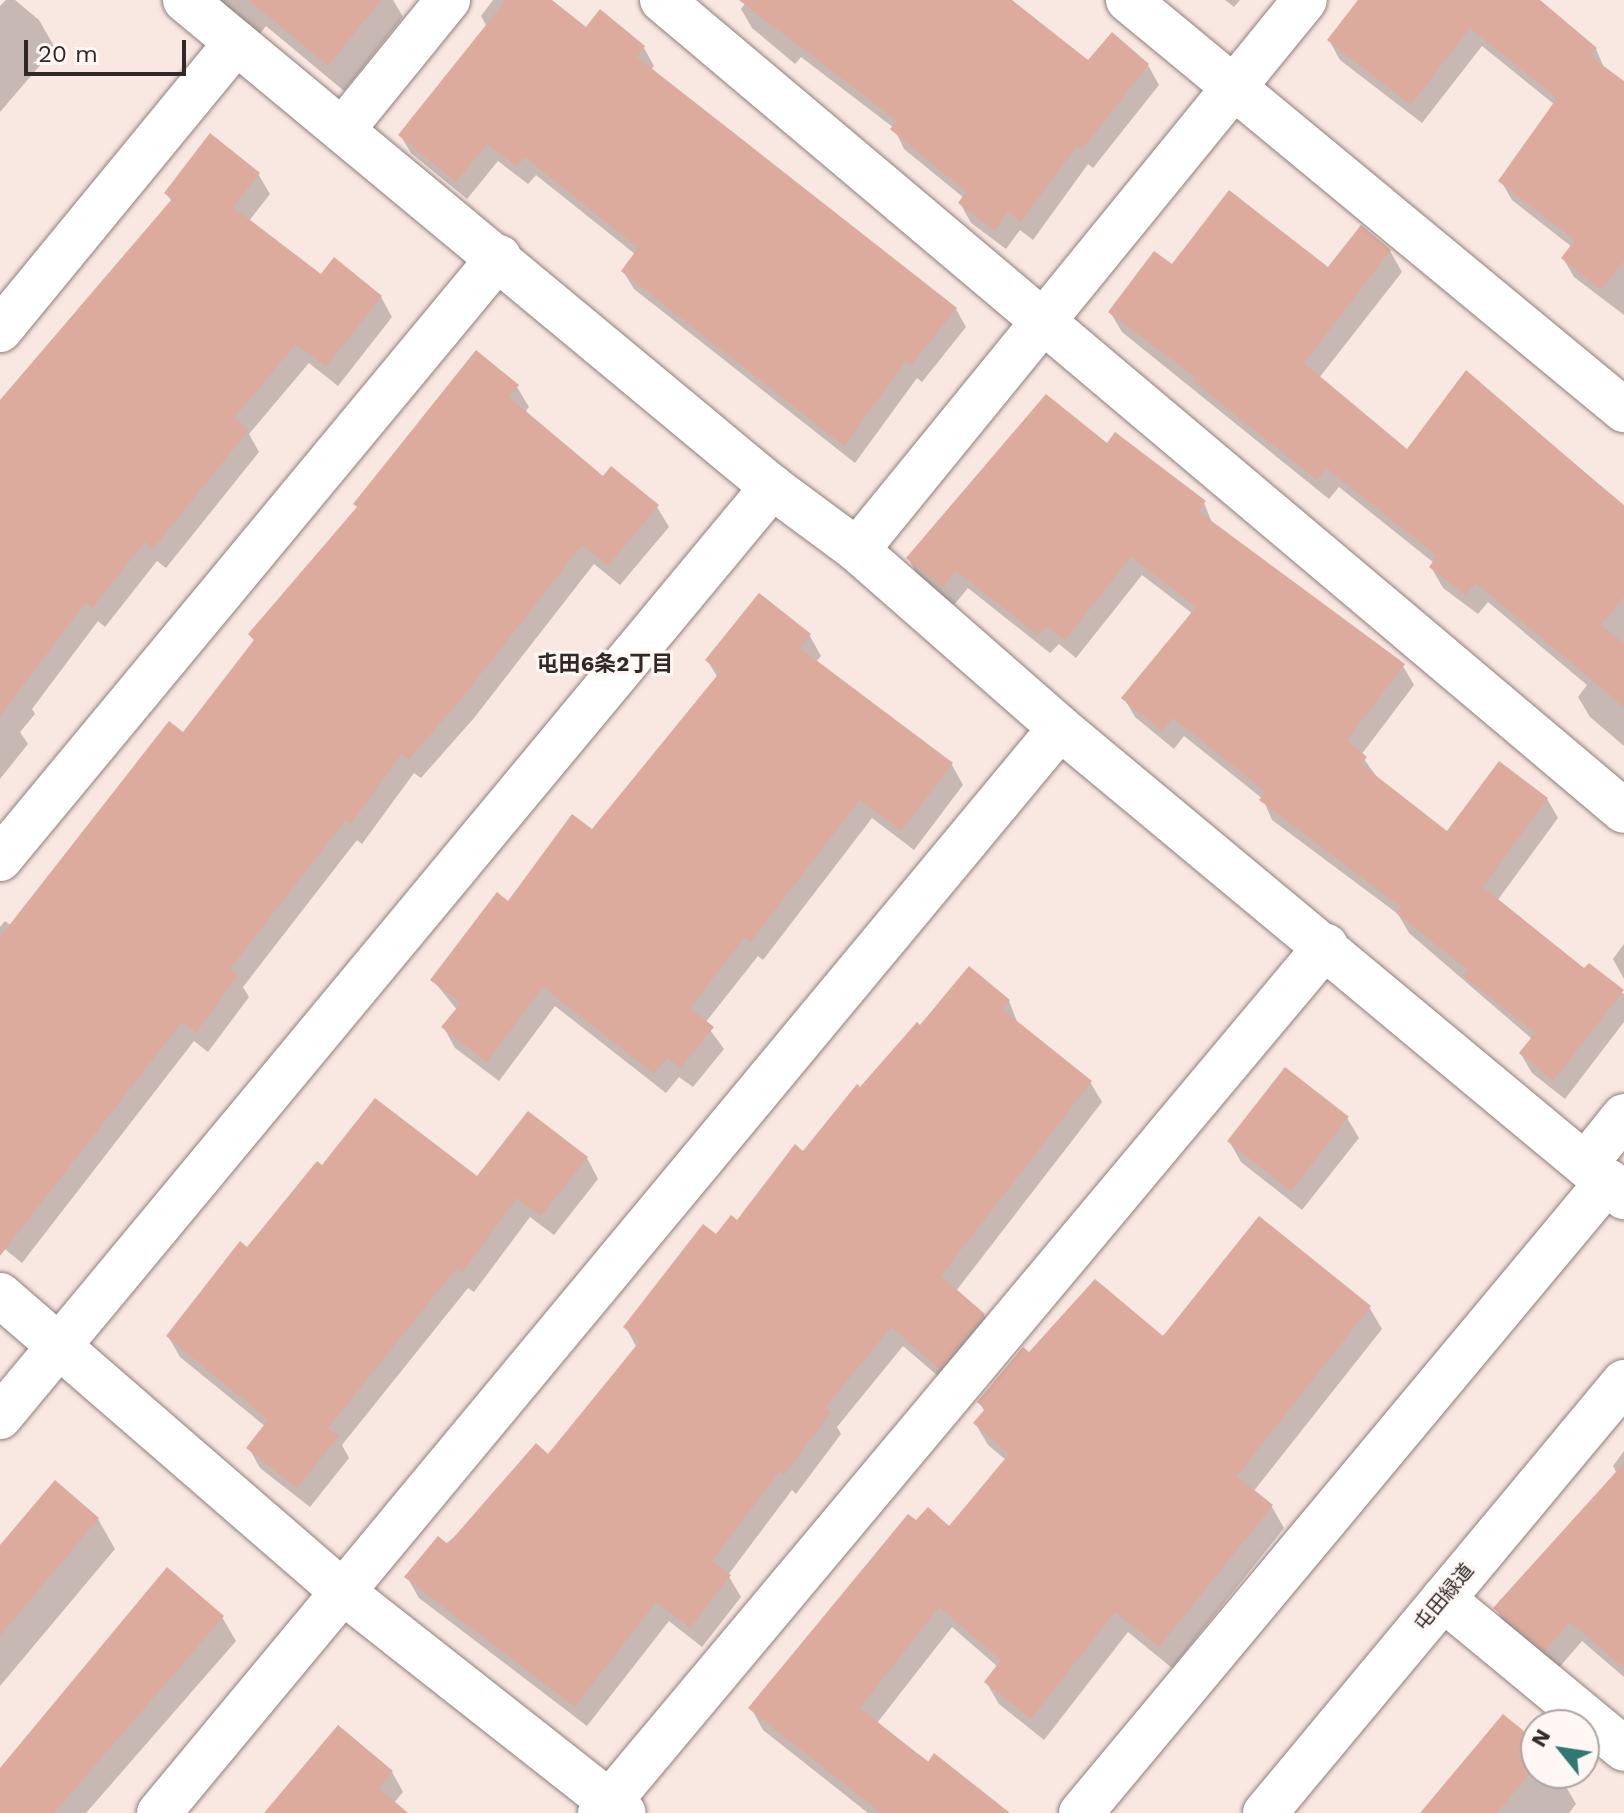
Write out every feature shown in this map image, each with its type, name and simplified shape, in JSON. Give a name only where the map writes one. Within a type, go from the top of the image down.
[{"type":"street","points":[[185,0],[344,128],[772,487],[857,550],[1060,728],[1606,1180]]},
{"type":"street","points":[[344,128],[448,0]]},
{"type":"street","points":[[662,0],[1624,811]]},
{"type":"street","points":[[1128,0],[1624,410]]},
{"type":"street","points":[[857,550],[1305,0]]},
{"type":"street","points":[[0,330],[236,43]]},
{"type":"street","points":[[0,859],[499,257]]},
{"type":"street","points":[[0,1417],[772,487]]},
{"type":"street","points":[[159,1813],[1060,728]]},
{"type":"street","points":[[0,1295],[343,1592],[611,1809],[1326,946]]},
{"type":"street","points":[[1081,1813],[1606,1180],[1624,1116]]},
{"type":"street","name":"屯田緑道","points":[[1265,1813],[1624,1382]]},
{"type":"street","points":[[1443,1599],[1624,1749]]},
{"type":"building","points":[[249,0],[381,0],[328,66]]},
{"type":"building","points":[[506,0],[552,0],[586,27],[600,9],[645,46],[637,57],[957,308],[911,365],[906,361],[844,446],[621,271],[638,248],[525,157],[517,167],[487,144],[456,182],[398,135]]},
{"type":"building","points":[[739,0],[1012,0],[1088,60],[1112,32],[1149,64],[1082,150],[1077,146],[1021,222],[1008,212],[995,231],[958,203],[966,192],[890,129],[897,121]]},
{"type":"building","points":[[1358,0],[1540,0],[1597,48],[1590,56],[1624,81],[1624,261],[1601,290],[1561,258],[1575,240],[1498,181],[1557,98],[1470,28],[1411,105],[1327,40]]},
{"type":"building","points":[[210,133],[260,173],[233,207],[321,274],[334,257],[382,296],[326,367],[296,344],[234,418],[249,430],[153,549],[145,542],[92,608],[86,602],[0,716],[0,400],[172,199],[164,193]]},
{"type":"building","points":[[1229,190],[1328,267],[1361,225],[1391,250],[1304,363],[1407,449],[1466,370],[1624,506],[1624,597],[1601,625],[1624,643],[1624,707],[1476,583],[1466,595],[1429,567],[1437,556],[1326,468],[1317,480],[1194,382],[1197,378],[1108,312],[1154,251],[1172,264]]},
{"type":"building","points":[[476,350],[519,385],[509,397],[603,476],[611,466],[659,505],[608,566],[582,545],[463,697],[409,759],[402,754],[350,825],[345,821],[230,969],[238,975],[196,1033],[182,1022],[0,1256],[0,937],[169,721],[183,732],[254,640],[248,634],[357,507],[353,504]]},
{"type":"building","points":[[1046,394],[1107,443],[1115,432],[1206,501],[1198,511],[1405,664],[1347,740],[1367,757],[1361,764],[1447,831],[1499,761],[1548,798],[1483,887],[1584,968],[1589,963],[1624,990],[1553,1081],[1519,1053],[1535,1033],[1463,976],[1468,970],[1396,913],[1401,907],[1259,800],[1266,792],[1173,718],[1162,731],[1121,698],[1196,607],[1131,557],[1065,640],[1047,626],[1038,635],[956,571],[943,587],[906,558]]},
{"type":"building","points":[[759,593],[811,634],[800,648],[953,763],[901,831],[860,800],[751,941],[745,937],[690,1008],[714,1027],[681,1068],[667,1058],[654,1074],[543,987],[487,1062],[441,1027],[461,1003],[430,980],[497,892],[508,901],[572,814],[592,829],[720,672],[705,660]]},
{"type":"building","points":[[969,966],[1010,1000],[1002,1009],[1092,1081],[941,1276],[985,1314],[939,1369],[891,1327],[825,1408],[831,1412],[784,1475],[780,1471],[712,1561],[731,1575],[690,1628],[656,1602],[575,1707],[404,1577],[438,1536],[448,1544],[536,1443],[548,1454],[640,1341],[623,1327],[703,1224],[716,1234],[731,1215],[737,1220],[795,1144],[803,1151],[857,1084],[860,1087],[917,1022],[920,1025]]},
{"type":"building","points":[[1285,1067],[1349,1117],[1291,1191],[1227,1141]]},
{"type":"building","points":[[375,1098],[477,1176],[528,1111],[588,1157],[541,1216],[517,1198],[462,1273],[456,1269],[328,1428],[339,1436],[297,1488],[246,1448],[268,1420],[166,1336],[240,1241],[247,1247],[317,1161],[322,1165]]},
{"type":"building","points":[[1259,1216],[1371,1306],[1237,1476],[1273,1505],[1159,1647],[1115,1612],[1031,1719],[984,1682],[1001,1660],[939,1607],[860,1708],[928,1762],[934,1753],[1010,1813],[881,1813],[748,1708],[908,1514],[916,1520],[928,1507],[949,1526],[1009,1454],[973,1423],[985,1409],[977,1402],[1023,1347],[1029,1352],[1095,1279],[1163,1336]]},
{"type":"building","points":[[1624,1463],[1624,1668],[1570,1622],[1545,1651],[1493,1608]]},
{"type":"building","points":[[55,1480],[99,1518],[0,1636],[0,1545]]},
{"type":"building","points":[[167,1567],[224,1616],[54,1813],[0,1813],[0,1768]]},
{"type":"building","points":[[1503,1714],[1520,1728],[1520,1785],[1497,1813],[1420,1813]]},
{"type":"building","points":[[338,1725],[393,1771],[379,1788],[408,1813],[264,1813]]},
{"type":"district","name":"屯田6条2丁目","points":[[605,664]]}]
